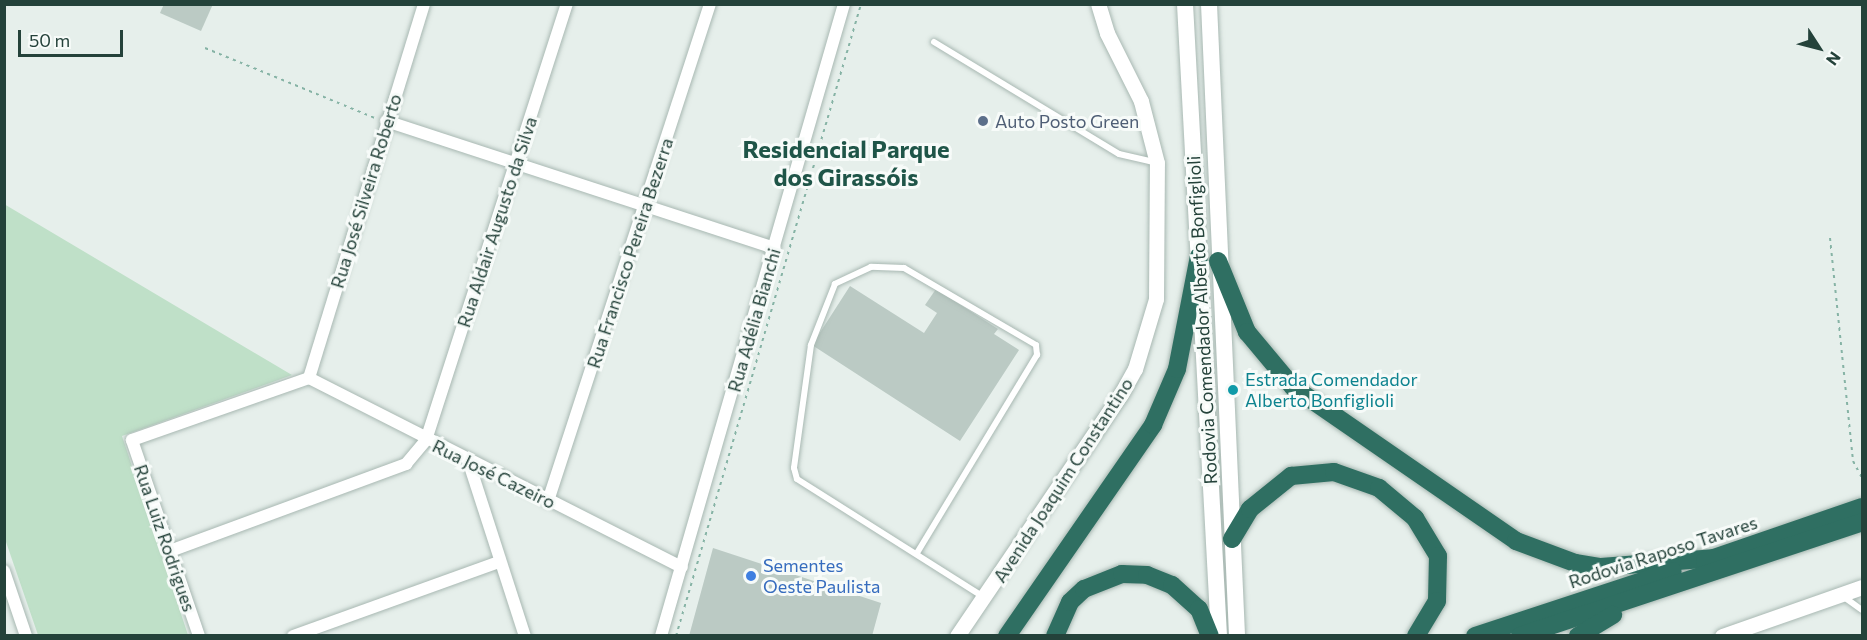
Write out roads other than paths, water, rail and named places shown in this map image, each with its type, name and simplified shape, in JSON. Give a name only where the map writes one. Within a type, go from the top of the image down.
[{"type":"highway","points":[[1007,636],[1153,425],[1182,351],[1199,256]]},
{"type":"highway","points":[[1218,261],[1247,332],[1293,387],[1516,541],[1575,563],[1600,567],[1716,558]]},
{"type":"highway","points":[[1232,539],[1250,509],[1291,476],[1334,472],[1379,488],[1415,518],[1438,556],[1437,601],[1416,636]]},
{"type":"highway","name":"Rodovia Raposo Tavares","points":[[1475,636],[1716,558],[1863,507]]},
{"type":"highway","name":"Rodovia Raposo Tavares","points":[[1520,636],[1863,522]]},
{"type":"highway","points":[[1055,636],[1070,602],[1095,583],[1122,574],[1147,575],[1172,585],[1199,609],[1210,636]]},
{"type":"highway","points":[[1578,636],[1660,591]]},
{"type":"main road","name":"Rodovia Comendador Alberto Bonfiglioli","points":[[1185,4],[1219,636]]},
{"type":"main road","name":"Rodovia Comendador Alberto Bonfiglioli","points":[[1209,4],[1218,261],[1237,636]]},
{"type":"street","name":"Rua José Silveira Roberto","points":[[309,378],[424,4]]},
{"type":"street","name":"Rua Aldair Augusto da Silva","points":[[426,440],[567,4]]},
{"type":"street","name":"Rua Francisco Pereira Bezerra","points":[[548,501],[648,205],[710,4]]},
{"type":"street","name":"Rua Adélia Bianchi","points":[[661,636],[844,4]]},
{"type":"street","name":"Avenida Joaquim Constantino","points":[[957,636],[1135,369],[1156,299],[1157,163],[1141,101],[1107,33],[1098,4]]},
{"type":"street","points":[[386,122],[775,248]]},
{"type":"street","name":"Rua José Cazeiro","points":[[309,378],[426,440],[682,567]]},
{"type":"street","name":"Rua Luiz Rodrigues","points":[[199,636],[132,440],[309,378]]},
{"type":"street","points":[[170,551],[406,464],[426,440]]},
{"type":"street","points":[[468,460],[499,562],[525,636]]},
{"type":"street","points":[[293,636],[499,562]]},
{"type":"street","points":[[4,571],[9,599],[26,636]]},
{"type":"street","points":[[1722,636],[1767,618],[1863,587]]},
{"type":"street","points":[[1759,636],[1767,618]]},
{"type":"lane","points":[[934,42],[1119,154],[1157,163]]},
{"type":"lane","points":[[917,553],[1037,355],[1036,345],[904,268],[871,267],[835,284],[811,345],[794,468],[806,489],[917,553],[985,597]]},
{"type":"lane","points":[[1841,595],[1863,610]]},
{"type":"place","name":"Auto Posto Green","points":[[983,121]]},
{"type":"place","name":"Estrada Comendador Alberto Bonfiglioli","points":[[1233,390]]},
{"type":"place","name":"Sementes Oeste Paulista","points":[[751,576]]},
{"type":"district","name":"Residencial Parque dos Girassóis","points":[[846,163]]}]
